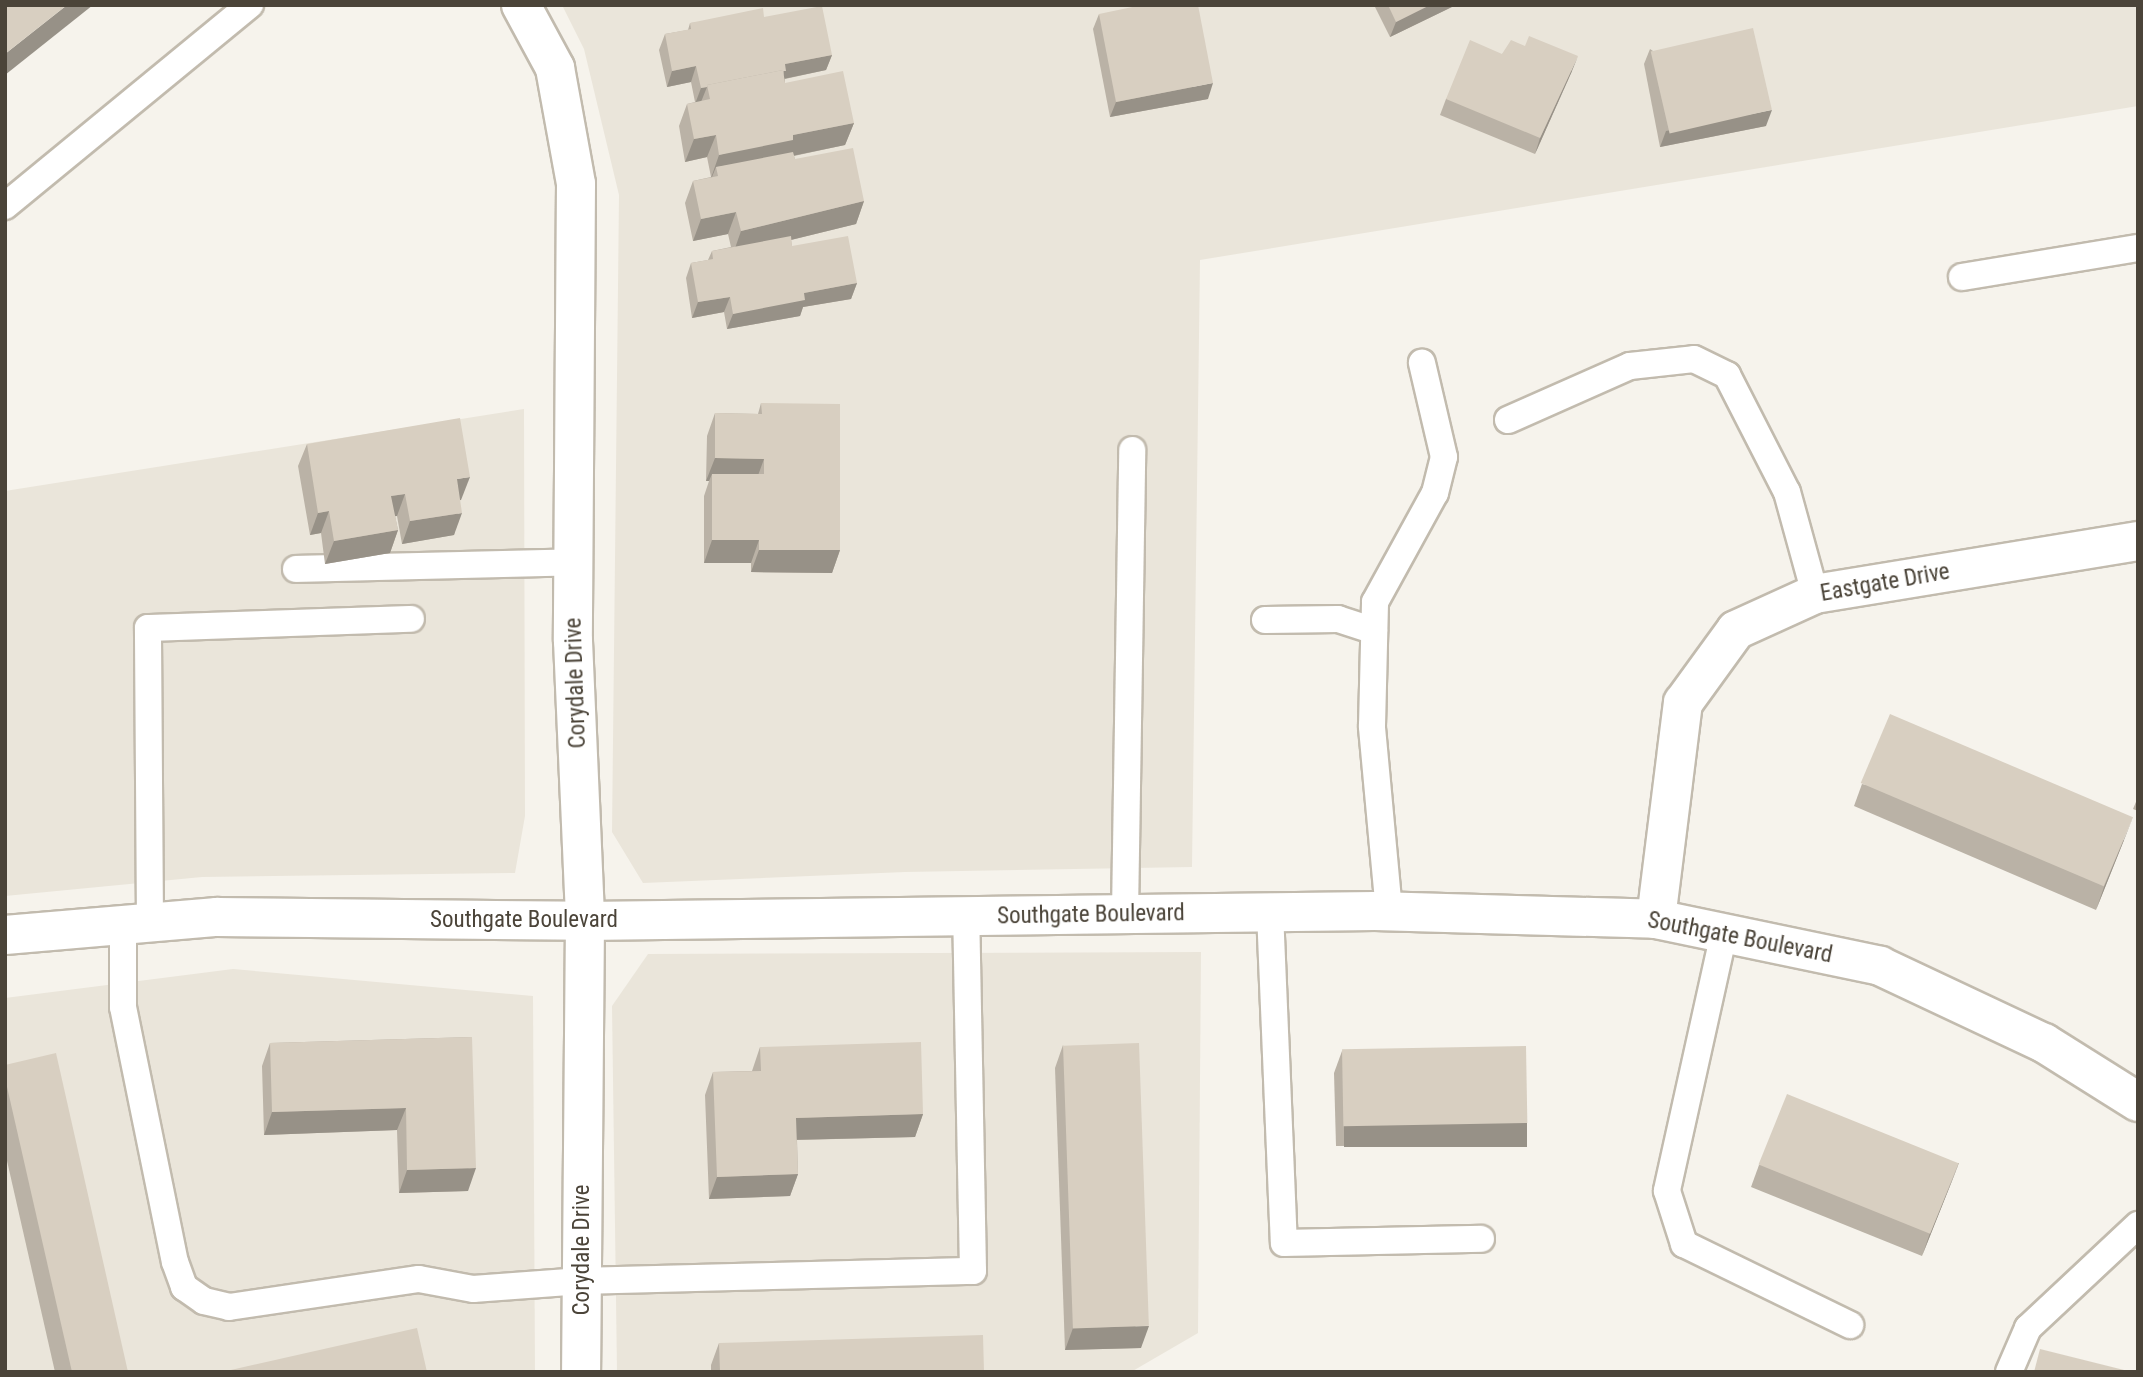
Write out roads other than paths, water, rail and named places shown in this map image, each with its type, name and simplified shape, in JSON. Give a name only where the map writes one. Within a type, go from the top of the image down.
[{"type":"street","name":"Corydale Drive","points":[[521,5],[555,68],[576,184],[574,562],[585,921],[581,1372]]},
{"type":"street","name":"Eastgate Drive","points":[[1656,919],[1683,703],[1736,630],[1815,594],[2138,541]]},
{"type":"street","name":"Southgate Boulevard","points":[[5,935],[217,917],[585,921],[1389,911],[1656,919],[1880,966],[2044,1044],[2138,1102]]},
{"type":"lane","points":[[5,206],[250,5]]},
{"type":"lane","points":[[1962,276],[2138,248]]},
{"type":"lane","points":[[1508,420],[1630,366],[1694,359],[1727,375],[1787,492],[1815,594]]},
{"type":"lane","points":[[1389,911],[1372,726],[1375,602],[1435,493],[1444,457],[1422,363]]},
{"type":"lane","points":[[1125,914],[1132,450]]},
{"type":"lane","points":[[296,569],[574,562]]},
{"type":"lane","points":[[1265,620],[1338,618],[1374,631]]},
{"type":"lane","points":[[411,619],[148,628],[136,924],[122,1007],[175,1262],[184,1287],[204,1301],[229,1307],[419,1279],[473,1289],[582,1281],[973,1271],[966,916]]},
{"type":"lane","points":[[1270,912],[1284,1242],[1481,1239]]},
{"type":"lane","points":[[1724,933],[1667,1191],[1684,1244],[1850,1325]]},
{"type":"lane","points":[[2009,1372],[2028,1328],[2138,1224]]}]
